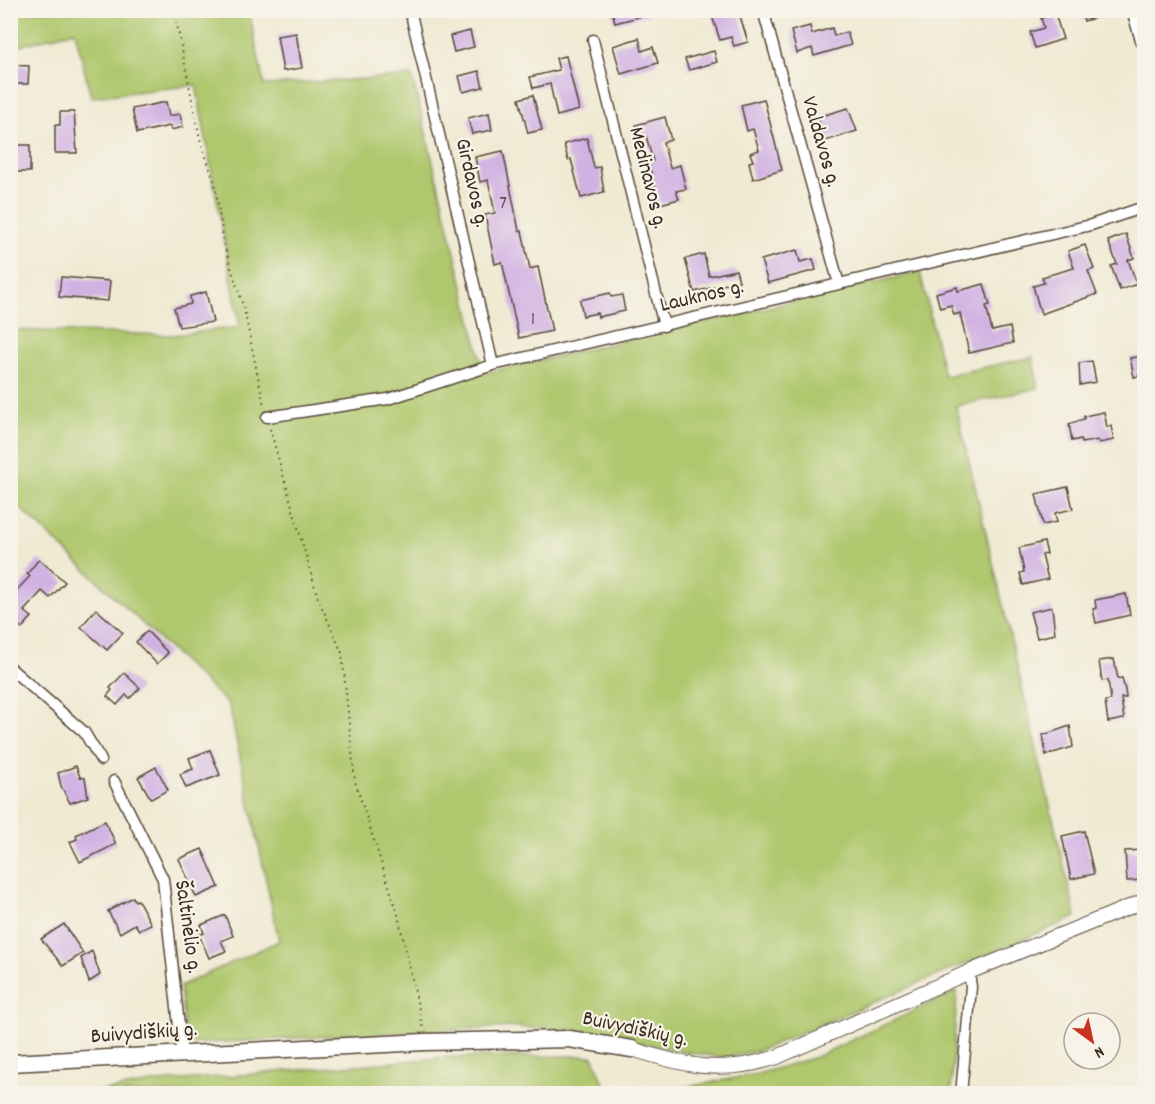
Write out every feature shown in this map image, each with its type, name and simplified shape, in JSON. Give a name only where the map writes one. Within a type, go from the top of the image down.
[{"type":"main road","points":[[1135,10],[1144,40]]},
{"type":"main road","name":"Buivydiškių g.","points":[[10,1063],[425,1042],[569,1039],[633,1049]]},
{"type":"street","name":"Girdavos g.","points":[[410,10],[494,364]]},
{"type":"street","name":"Valdavos g.","points":[[763,10],[839,284]]},
{"type":"street","name":"Medinavos g.","points":[[593,40],[664,326]]},
{"type":"street","name":"Lauknos g.","points":[[267,417],[388,399],[494,364],[1091,225],[1144,207]]},
{"type":"street","points":[[10,668],[84,732],[101,760]]},
{"type":"street","name":"Šaltinėlio g.","points":[[114,781],[162,879],[182,1053]]},
{"type":"street","name":"Buivydiškių g.","points":[[633,1049],[706,1068],[751,1065],[777,1057],[969,972],[1144,901]]},
{"type":"street","points":[[961,1094],[970,987],[969,972]]},
{"type":"path","points":[[174,10],[200,139],[215,184],[224,245],[244,309],[256,378],[318,598],[342,653],[355,782],[397,911],[425,1042]]},
{"type":"green space","points":[[11,11],[249,11],[264,85],[412,76],[484,373],[920,272],[944,376],[1033,357],[1038,388],[956,406],[1076,917],[760,1050],[724,1058],[584,1031],[514,1027],[186,1044],[180,986],[279,941],[229,705],[17,505],[11,503],[11,330],[174,335],[240,327],[196,85],[91,97],[75,31],[11,48]]},
{"type":"green space","points":[[957,991],[951,1093],[654,1093],[757,1074],[816,1057]]},
{"type":"green space","points":[[593,1056],[608,1093],[90,1093],[159,1082],[452,1057]]},
{"type":"building","points":[[612,10],[650,10],[650,14],[615,23]]},
{"type":"building","points":[[722,10],[738,10],[748,42],[734,46],[731,37],[720,40],[712,16]]},
{"type":"building","points":[[1081,10],[1111,10],[1111,13],[1084,21]]},
{"type":"building","points":[[1055,14],[1063,39],[1035,48],[1030,32],[1044,28],[1041,18]]},
{"type":"building","points":[[810,26],[812,34],[832,28],[834,36],[847,32],[851,45],[814,56],[812,48],[797,53],[791,31]]},
{"type":"building","points":[[470,31],[474,47],[454,52],[450,36]]},
{"type":"building","points":[[296,33],[302,68],[283,71],[277,36]]},
{"type":"building","points":[[639,38],[642,51],[653,47],[658,63],[621,74],[613,46]]},
{"type":"building","points":[[714,51],[717,62],[689,70],[685,59]]},
{"type":"building","points":[[566,56],[579,110],[557,116],[550,84],[533,88],[530,77],[559,70],[556,58]]},
{"type":"building","points":[[10,65],[29,66],[28,84],[10,84]]},
{"type":"building","points":[[479,71],[483,87],[463,92],[459,76]]},
{"type":"building","points":[[533,95],[542,130],[528,133],[519,99]]},
{"type":"building","points":[[764,99],[782,170],[753,179],[749,162],[753,161],[750,153],[759,150],[753,129],[747,131],[741,105]]},
{"type":"building","points":[[166,102],[169,116],[180,114],[183,127],[171,130],[170,126],[137,133],[132,109]]},
{"type":"building","points":[[848,108],[857,131],[825,141],[818,117]]},
{"type":"building","points":[[60,112],[74,112],[77,153],[55,153],[55,125],[60,125]]},
{"type":"building","points":[[489,113],[492,130],[472,134],[468,118]]},
{"type":"building","points":[[665,117],[671,140],[663,142],[670,168],[680,165],[686,189],[676,191],[679,199],[660,204],[648,162],[653,161],[646,136],[640,138],[636,125]]},
{"type":"building","points":[[587,138],[594,168],[600,167],[604,192],[581,198],[571,159],[568,160],[564,144]]},
{"type":"building","points":[[13,145],[30,145],[30,172],[12,172]]},
{"type":"building","points":[[503,151],[519,231],[522,231],[530,269],[538,267],[552,331],[519,338],[502,262],[495,264],[485,215],[495,213],[488,180],[480,182],[475,157]]},
{"type":"building","points":[[1126,234],[1134,258],[1128,260],[1137,284],[1120,290],[1111,266],[1117,264],[1108,241]]},
{"type":"building","points":[[1085,245],[1094,269],[1088,271],[1097,294],[1041,314],[1033,286],[1044,283],[1042,277],[1074,268],[1068,251]]},
{"type":"building","points":[[797,250],[800,262],[813,259],[816,270],[768,283],[761,260]]},
{"type":"building","points":[[704,254],[709,276],[736,270],[739,281],[694,292],[685,259]]},
{"type":"building","points":[[61,277],[110,281],[108,301],[59,297]]},
{"type":"building","points":[[984,284],[990,305],[986,306],[992,331],[1010,327],[1013,343],[969,353],[960,313],[954,315],[951,305],[940,308],[936,293],[957,287],[958,291]]},
{"type":"building","points":[[206,292],[213,322],[179,327],[174,308],[191,304],[190,296]]},
{"type":"building","points":[[610,293],[611,297],[622,295],[625,311],[598,317],[597,313],[583,316],[580,300]]},
{"type":"building","points":[[1144,356],[1144,375],[1134,377],[1130,358]]},
{"type":"building","points":[[1092,361],[1096,382],[1080,385],[1079,363]]},
{"type":"building","points":[[1104,412],[1107,427],[1111,426],[1114,440],[1099,443],[1098,440],[1082,443],[1081,439],[1072,441],[1069,424],[1084,419],[1084,416]]},
{"type":"building","points":[[1068,487],[1073,509],[1055,513],[1057,522],[1043,525],[1036,494]]},
{"type":"building","points":[[1044,542],[1047,554],[1042,555],[1048,579],[1023,585],[1020,573],[1024,572],[1019,548]]},
{"type":"building","points":[[39,559],[65,582],[50,598],[42,591],[24,611],[32,617],[22,628],[10,619],[10,598],[30,576],[27,574]]},
{"type":"building","points":[[1126,594],[1130,615],[1096,623],[1093,609],[1096,608],[1095,600]]},
{"type":"building","points":[[1052,607],[1055,634],[1037,638],[1030,612]]},
{"type":"building","points":[[96,609],[123,633],[107,650],[81,627]]},
{"type":"building","points":[[147,631],[168,653],[157,664],[136,642]]},
{"type":"building","points":[[1114,659],[1118,679],[1122,678],[1125,690],[1126,698],[1121,698],[1124,719],[1108,722],[1105,701],[1111,700],[1108,680],[1102,681],[1099,661]]},
{"type":"building","points":[[124,673],[140,688],[130,698],[126,695],[117,705],[107,696],[112,690],[110,688]]},
{"type":"building","points":[[1070,726],[1073,747],[1046,755],[1043,735]]},
{"type":"building","points":[[210,750],[220,775],[186,788],[180,774],[193,769],[189,758]]},
{"type":"building","points":[[76,766],[80,777],[85,778],[88,797],[70,803],[61,786],[58,773]]},
{"type":"building","points":[[156,767],[168,790],[151,799],[138,777]]},
{"type":"building","points":[[105,821],[116,844],[80,862],[70,842],[77,839],[76,835]]},
{"type":"building","points":[[1084,831],[1094,874],[1071,879],[1062,836]]},
{"type":"building","points":[[202,849],[219,887],[196,897],[179,859]]},
{"type":"building","points":[[1144,850],[1144,880],[1127,881],[1125,851]]},
{"type":"building","points":[[133,897],[135,901],[138,900],[151,924],[139,930],[135,924],[120,933],[108,911]]},
{"type":"building","points":[[225,915],[233,936],[221,941],[226,951],[209,958],[199,935],[204,933],[201,925]]},
{"type":"building","points":[[64,924],[83,953],[63,966],[41,939]]},
{"type":"building","points":[[92,951],[100,975],[89,982],[81,958]]}]
